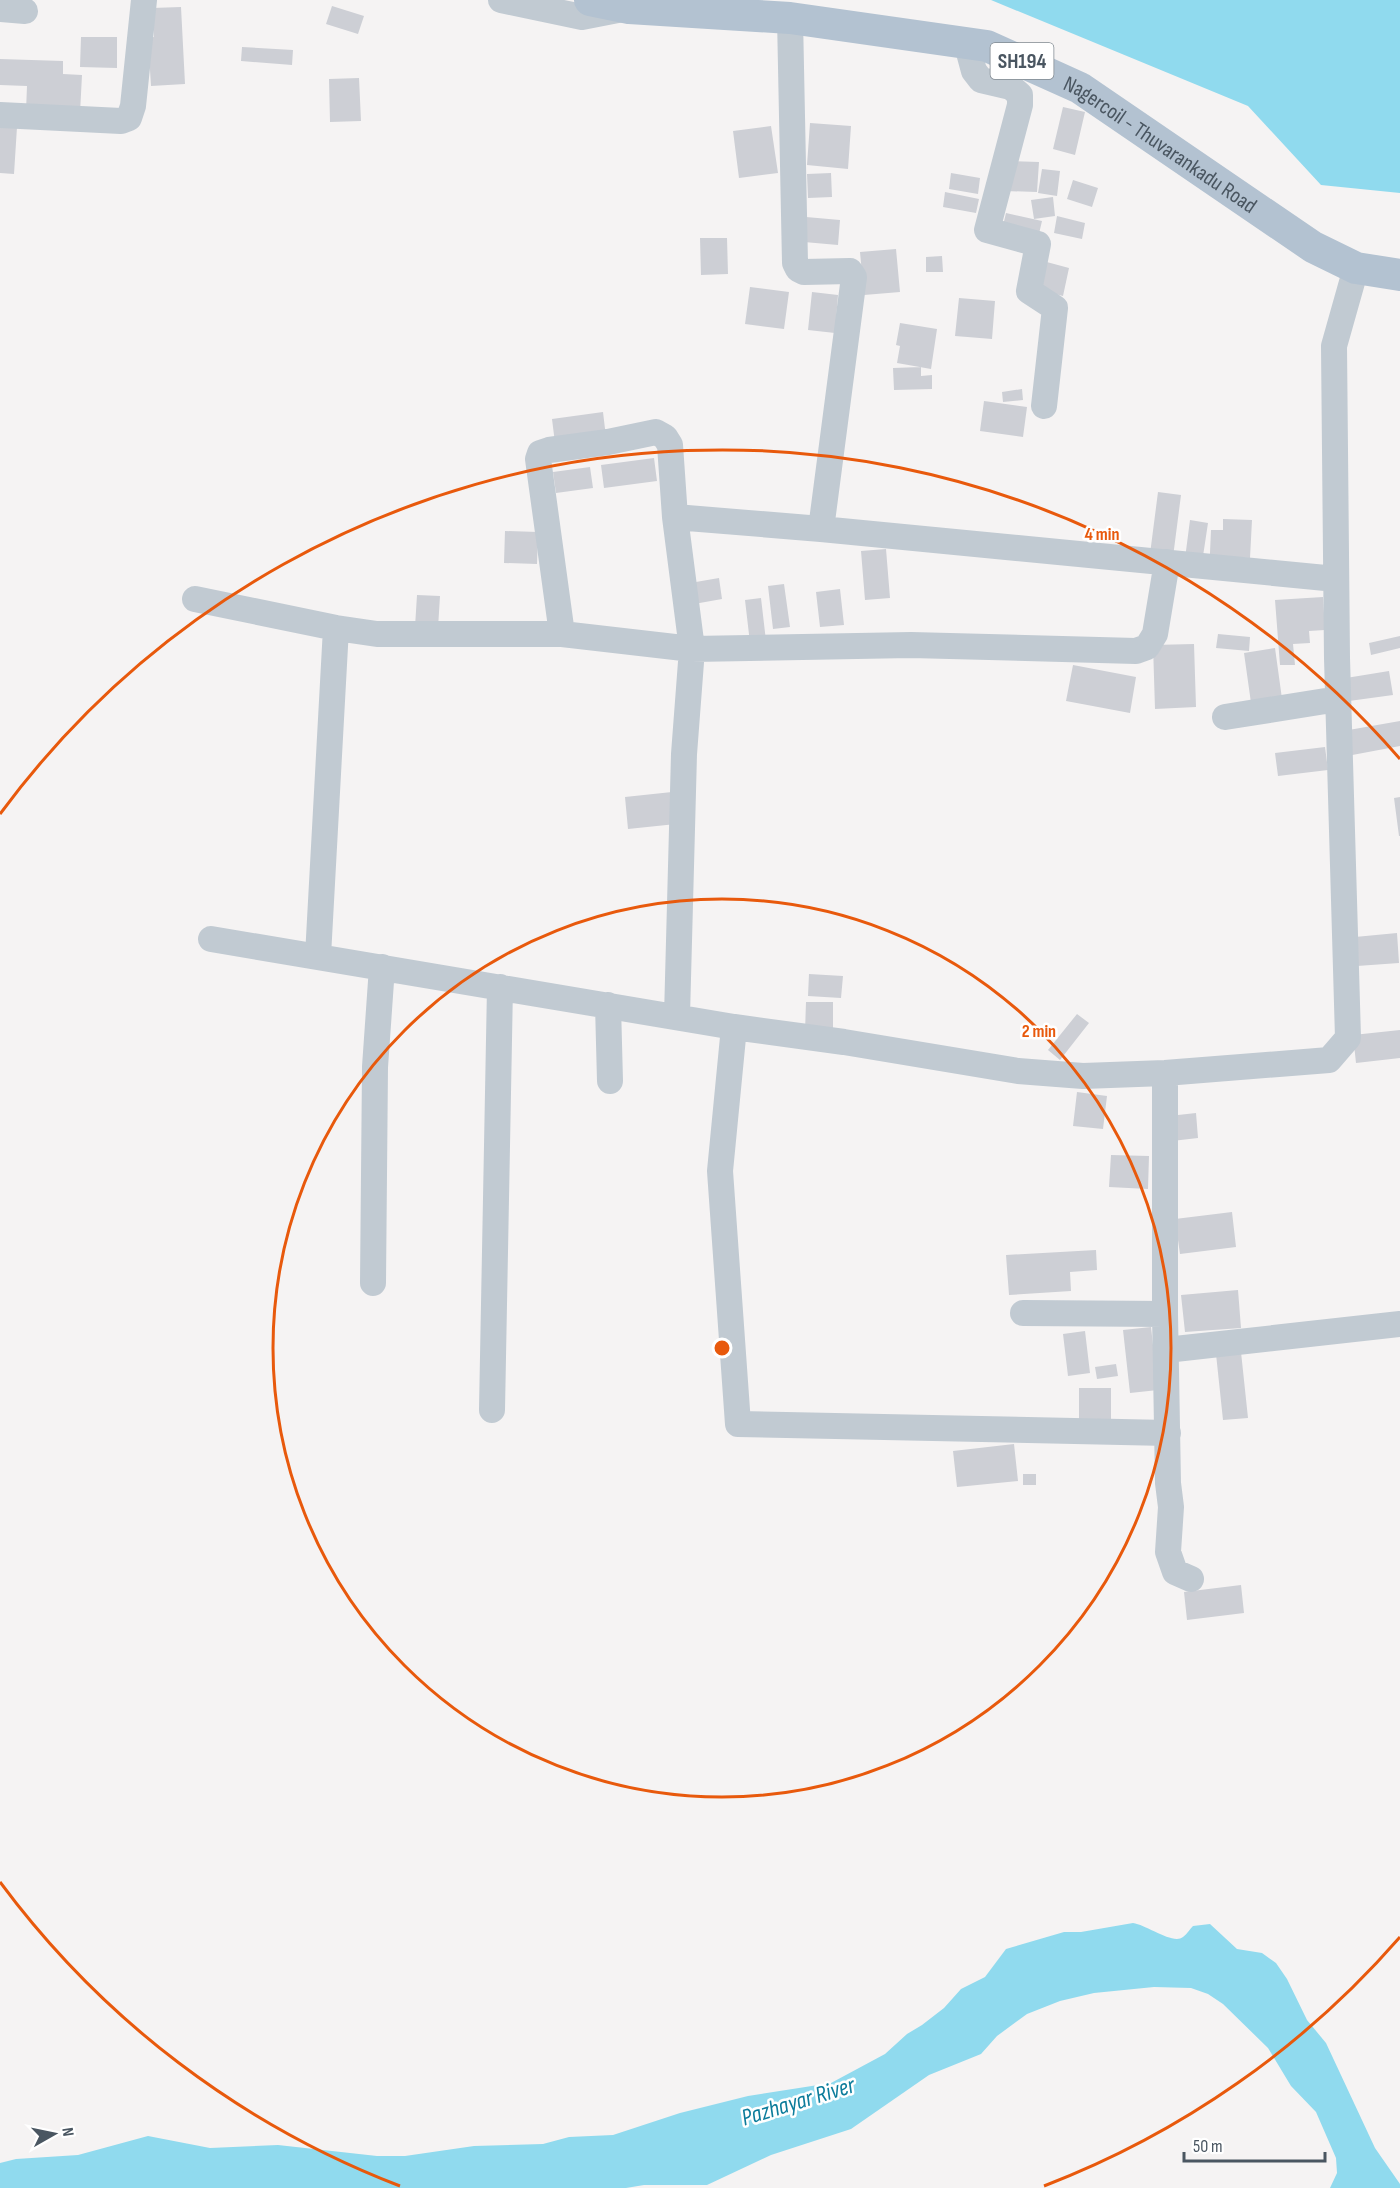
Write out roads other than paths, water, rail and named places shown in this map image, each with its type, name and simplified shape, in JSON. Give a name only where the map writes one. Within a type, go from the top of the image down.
[{"type":"main road","name":"Nagercoil - Thuvarankadu Road","points":[[590,0],[629,8],[790,18],[966,45],[987,46],[1080,87],[1313,248],[1356,268],[1400,275]]},
{"type":"street","points":[[0,115],[121,121],[129,118],[133,106],[144,0]]},
{"type":"street","points":[[501,0],[582,17],[629,8]]},
{"type":"street","points":[[790,18],[795,263],[798,269],[804,272],[850,271],[854,277],[821,529]]},
{"type":"street","points":[[966,45],[974,71],[981,80],[1011,87],[1020,95],[1020,105],[987,230],[1038,244],[1029,291],[1055,308],[1044,406]]},
{"type":"street","points":[[211,939],[734,1027],[844,1042],[1018,1071],[1083,1076],[1165,1073],[1329,1060],[1348,1038],[1338,699],[1334,346],[1356,268]]},
{"type":"street","points":[[562,634],[538,459],[540,453],[656,432],[670,444],[675,517],[692,649],[684,753],[677,1016]]},
{"type":"street","points":[[675,517],[1336,579]]},
{"type":"street","points":[[195,599],[336,628],[377,634],[562,634],[692,649],[911,645],[1136,651],[1148,647],[1155,634],[1167,562]]},
{"type":"street","points":[[318,957],[336,628]]},
{"type":"street","points":[[1225,717],[1338,699]]},
{"type":"street","points":[[374,1283],[375,1067],[382,967]]},
{"type":"street","points":[[492,1410],[500,987]]},
{"type":"street","points":[[608,1005],[610,1080]]},
{"type":"street","points":[[734,1027],[720,1172],[738,1424],[1168,1433]]},
{"type":"street","points":[[1165,1073],[1165,1314],[1168,1483],[1172,1507],[1168,1552],[1175,1572],[1191,1579]]},
{"type":"street","points":[[1023,1312],[1165,1314]]},
{"type":"street","points":[[1166,1350],[1400,1324]]},
{"type":"water","points":[[991,0],[1400,0],[1400,193],[1321,185],[1248,106]]},
{"type":"water","name":"Pazhayar River","points":[[1133,1923],[1166,1937],[1179,1939],[1193,1926],[1210,1924],[1237,1949],[1262,1953],[1276,1963],[1287,1979],[1307,2020],[1326,2043],[1375,2148],[1400,2184],[1400,2188],[1330,2188],[1337,2173],[1336,2158],[1316,2112],[1291,2086],[1268,2048],[1223,2004],[1208,1994],[1191,1988],[1154,1987],[1094,1993],[1060,2001],[1027,2014],[997,2036],[981,2054],[929,2075],[851,2129],[771,2155],[707,2185],[644,2185],[626,2188],[0,2188],[0,2163],[16,2159],[78,2155],[148,2136],[210,2148],[278,2145],[377,2156],[405,2156],[474,2146],[543,2144],[569,2137],[613,2135],[680,2113],[748,2096],[831,2083],[885,2054],[907,2034],[944,2008],[961,1989],[985,1977],[1006,1949],[1064,1932],[1081,1932]]}]
